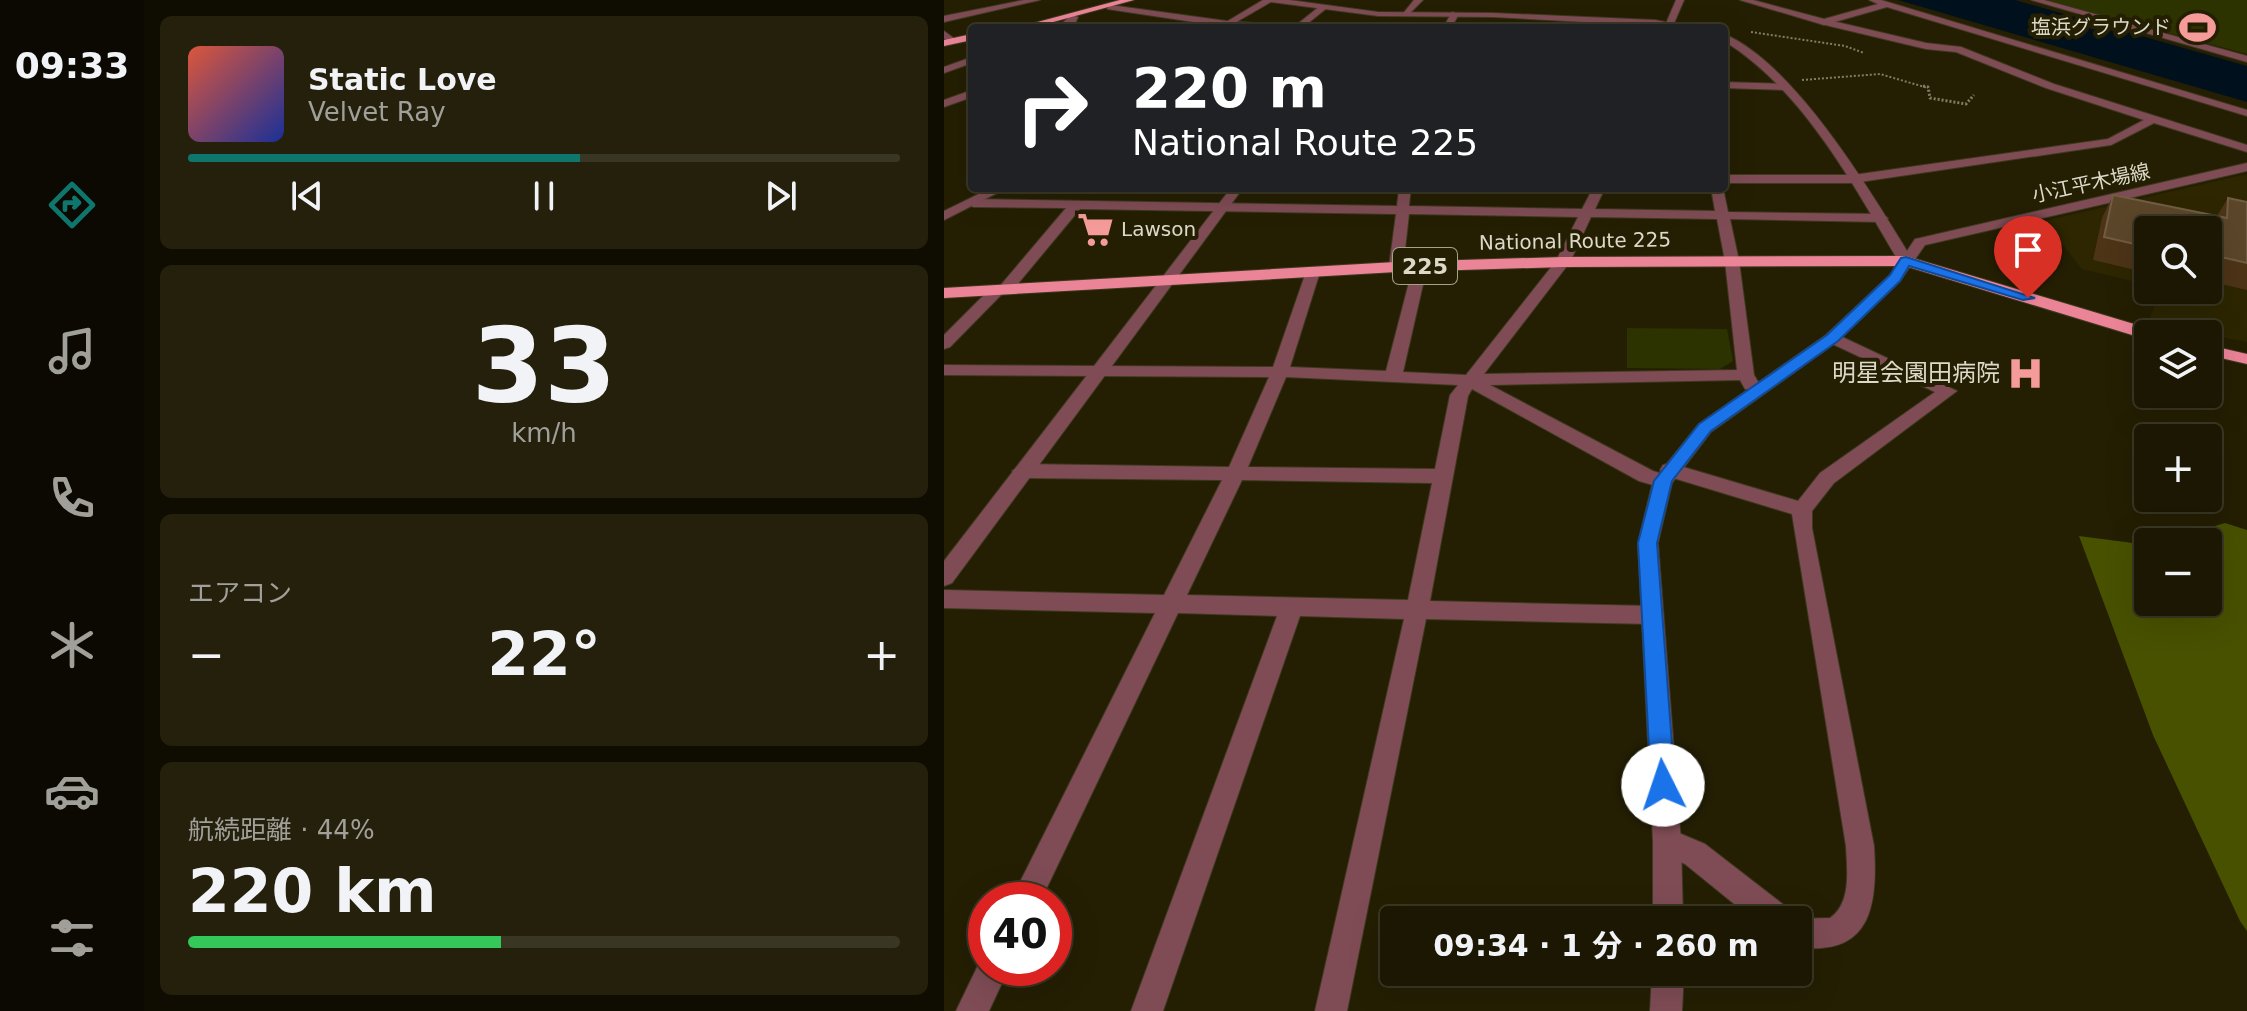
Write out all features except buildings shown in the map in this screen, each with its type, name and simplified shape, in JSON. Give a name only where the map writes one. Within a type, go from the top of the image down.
[{"type":"highway","points":[[1040,24],[1130,0]]},
{"type":"highway","points":[[947,39],[968,37]]},
{"type":"highway","name":"National Route 225","points":[[944,293],[1396,267],[1563,262],[1906,261],[2134,330]]},
{"type":"highway","points":[[2222,353],[2247,359]]},
{"type":"street","points":[[944,19],[1036,0]]},
{"type":"street","points":[[1227,24],[1270,0],[1365,17],[1455,14],[1633,24]]},
{"type":"street","points":[[1404,14],[1419,0]]},
{"type":"street","points":[[1670,24],[1680,0]]},
{"type":"street","points":[[1744,0],[1926,46],[1958,49],[2050,86],[2247,149]]},
{"type":"street","points":[[1759,3],[1771,0]]},
{"type":"street","points":[[1873,0],[2247,113]]},
{"type":"street","points":[[2035,0],[2247,59]]},
{"type":"street","points":[[1824,22],[1887,4]]},
{"type":"street","points":[[1110,7],[1212,24]]},
{"type":"street","points":[[1301,24],[1323,8]]},
{"type":"street","points":[[1449,24],[1455,14]]},
{"type":"street","points":[[1068,24],[1074,17]]},
{"type":"street","points":[[1157,22],[1172,17]]},
{"type":"street","points":[[1728,39],[1741,46],[1781,84],[1881,218],[1906,261]]},
{"type":"street","points":[[944,70],[968,61]]},
{"type":"street","points":[[1728,85],[1781,84]]},
{"type":"street","points":[[944,91],[968,94]]},
{"type":"street","points":[[944,104],[968,95]]},
{"type":"street","points":[[1728,179],[1853,179],[2111,142],[2153,119]]},
{"type":"street","name":"小江平木場線","points":[[1666,475],[1705,428],[1750,384],[1790,371],[1832,338],[1895,278],[1920,242],[2247,167]]},
{"type":"street","points":[[944,216],[994,192]]},
{"type":"street","points":[[944,577],[1234,192]]},
{"type":"street","points":[[1396,267],[1405,192]]},
{"type":"street","points":[[1331,1011],[1417,609],[1459,395],[1563,262],[1597,192]]},
{"type":"street","points":[[944,370],[1280,372],[1468,380],[1750,384],[1732,261],[1718,192]]},
{"type":"street","points":[[973,203],[1881,218]]},
{"type":"street","points":[[944,344],[1002,290],[1076,205]]},
{"type":"street","points":[[1394,375],[1420,267]]},
{"type":"street","points":[[1035,882],[1235,474],[1280,372],[1313,272]]},
{"type":"street","points":[[1812,936],[1833,934],[1856,916],[1863,888],[1860,846],[1802,528],[1802,510],[1827,478],[1948,391],[1832,338]]},
{"type":"street","points":[[1468,380],[1646,476],[1666,475],[1802,510]]},
{"type":"street","points":[[1022,471],[1443,476]]},
{"type":"street","points":[[1666,475],[1648,543],[1667,842],[1668,906]]},
{"type":"street","points":[[944,599],[1651,615]]},
{"type":"street","points":[[1147,1011],[1292,606]]},
{"type":"street","points":[[1667,842],[1695,854],[1760,906]]},
{"type":"street","points":[[972,1011],[984,986]]},
{"type":"street","points":[[1666,1011],[1667,986]]},
{"type":"path","points":[[1739,31],[1820,41],[1864,53]]},
{"type":"path","points":[[1781,84],[1880,74],[1928,87],[1930,98],[1966,104],[1974,95]]},
{"type":"shaded area","points":[[2247,174],[2247,342],[2222,337],[2222,320],[2149,320],[2155,304],[2222,304],[2222,216],[2134,216],[2134,282],[2082,269],[2044,221]]},
{"type":"green space","name":"塩浜グラウンド","points":[[2046,0],[2247,0],[2247,54]]},
{"type":"green space","points":[[1627,328],[1727,329],[1733,361],[1720,369],[1627,368]]},
{"type":"green space","points":[[2225,523],[2247,530],[2247,931],[2153,735],[2079,536],[2134,543],[2134,616],[2222,616],[2222,528],[2208,528]]},
{"type":"water","points":[[1898,0],[2015,0],[2247,66],[2247,102]]},
{"type":"place","name":"塩浜グラウンド","points":[[2197,27]]},
{"type":"place","name":"Lawson","points":[[1095,229]]},
{"type":"place","name":"明星会園田病院","points":[[2026,373]]},
{"type":"route","points":[[1663,785],[1648,543],[1663,481],[1670,470],[1690,444],[1722,414],[1781,377],[1832,338],[1895,278],[1906,261],[2028,298]]}]
